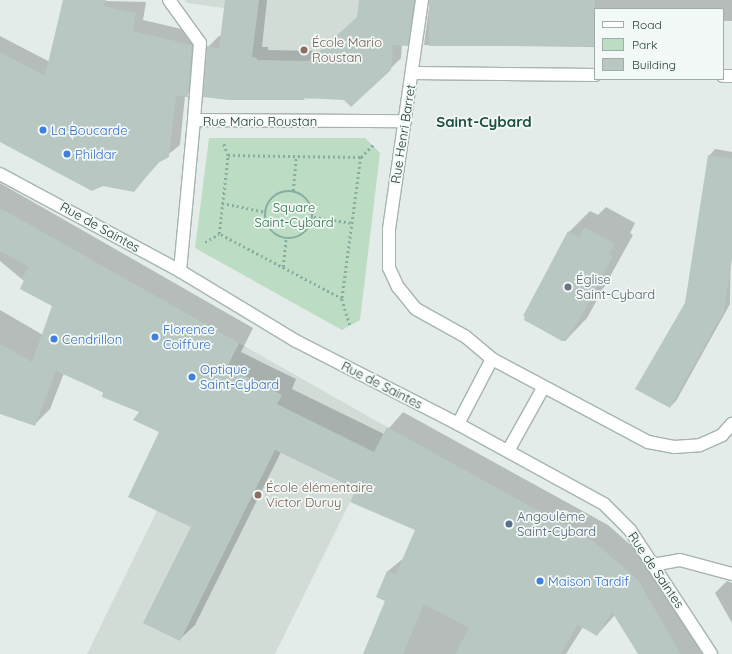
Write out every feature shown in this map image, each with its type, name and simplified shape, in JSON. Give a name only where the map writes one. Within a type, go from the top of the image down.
[{"type":"street","points":[[169,0],[200,43],[194,120]]},
{"type":"street","name":"Rue Henri Barret","points":[[422,0],[413,73],[389,230],[389,268],[398,287],[416,309],[466,337],[492,359]]},
{"type":"street","points":[[413,73],[594,75]]},
{"type":"street","name":"Rue Mario Roustan","points":[[180,271],[194,120],[405,121]]},
{"type":"street","name":"Rue de Saintes","points":[[0,174],[180,271],[296,341],[458,424],[604,504],[630,530],[712,654]]},
{"type":"street","points":[[458,424],[492,359],[543,388],[648,442],[674,447],[700,445],[722,435],[732,424]]},
{"type":"street","points":[[508,451],[543,388]]},
{"type":"street","points":[[652,565],[680,560],[732,574]]},
{"type":"path","points":[[222,138],[228,155],[219,234],[342,299]]},
{"type":"path","points":[[350,325],[342,299],[361,157],[373,145]]},
{"type":"path","points":[[228,155],[361,157]]},
{"type":"path","points":[[293,191],[296,156]]},
{"type":"path","points":[[293,191],[304,196],[312,206],[314,217],[309,230],[299,237],[286,239],[274,235],[267,224],[266,212],[270,200],[281,193],[293,191]]},
{"type":"path","points":[[222,203],[266,212]]},
{"type":"path","points":[[314,217],[353,223]]},
{"type":"path","points":[[283,267],[286,239]]},
{"type":"shaded area","name":"École Mario Roustan","points":[[185,0],[399,0],[340,95],[304,100],[229,100],[224,8],[187,3]]},
{"type":"shaded area","name":"École élémentaire Victor Duruy","points":[[239,343],[387,427],[275,654],[87,654]]},
{"type":"green space","name":"Square Saint-Cybard","points":[[209,138],[365,138],[380,153],[360,320],[342,330],[195,248]]},
{"type":"building","points":[[63,0],[106,0],[104,6],[136,13],[133,31],[192,45],[188,97],[176,96],[169,157],[156,164],[134,192],[103,186],[92,191],[0,142],[0,52],[45,76]]},
{"type":"building","name":"École Mario Roustan","points":[[225,0],[259,0],[252,57],[257,58],[257,60],[309,61],[357,17],[359,0],[414,0],[408,46],[393,45],[391,70],[351,107],[344,100],[304,98],[304,100],[229,100],[203,97],[207,46],[219,48]]},
{"type":"building","points":[[429,0],[595,0],[594,46],[429,46]]},
{"type":"building","points":[[708,155],[732,159],[732,259],[724,311],[670,408],[635,389],[685,303]]},
{"type":"building","points":[[0,208],[239,343],[227,367],[282,395],[277,404],[374,452],[387,427],[593,541],[638,580],[681,654],[638,654],[612,612],[597,636],[578,625],[561,654],[455,654],[469,628],[424,604],[403,654],[363,654],[385,601],[376,597],[387,571],[396,574],[415,530],[350,502],[356,489],[275,450],[180,641],[143,623],[191,527],[128,497],[159,432],[133,420],[139,412],[102,397],[103,392],[56,371],[35,426],[0,414],[0,344],[32,362],[52,306],[20,289],[24,280],[22,278],[29,267],[0,251]]},
{"type":"building","name":"Église Saint-Cybard","points":[[584,227],[615,244],[609,254],[613,256],[583,313],[566,341],[562,341],[524,320],[525,317],[523,316],[568,231],[579,237]]},
{"type":"place","name":"École Mario Roustan","points":[[304,50]]},
{"type":"place","name":"La Boucarde","points":[[43,130]]},
{"type":"place","name":"Phildar","points":[[67,154]]},
{"type":"place","name":"Église Saint-Cybard","points":[[568,287]]},
{"type":"place","name":"Florence Coiffure","points":[[155,337]]},
{"type":"place","name":"Cendrillon","points":[[54,339]]},
{"type":"place","name":"Optique Saint-Cybard","points":[[192,377]]},
{"type":"place","name":"École élémentaire Victor Duruy","points":[[258,495]]},
{"type":"place","name":"Angoulême Saint-Cybard","points":[[509,524]]},
{"type":"place","name":"Maison Tardif","points":[[540,581]]},
{"type":"district","name":"Saint-Cybard","points":[[484,122]]}]
